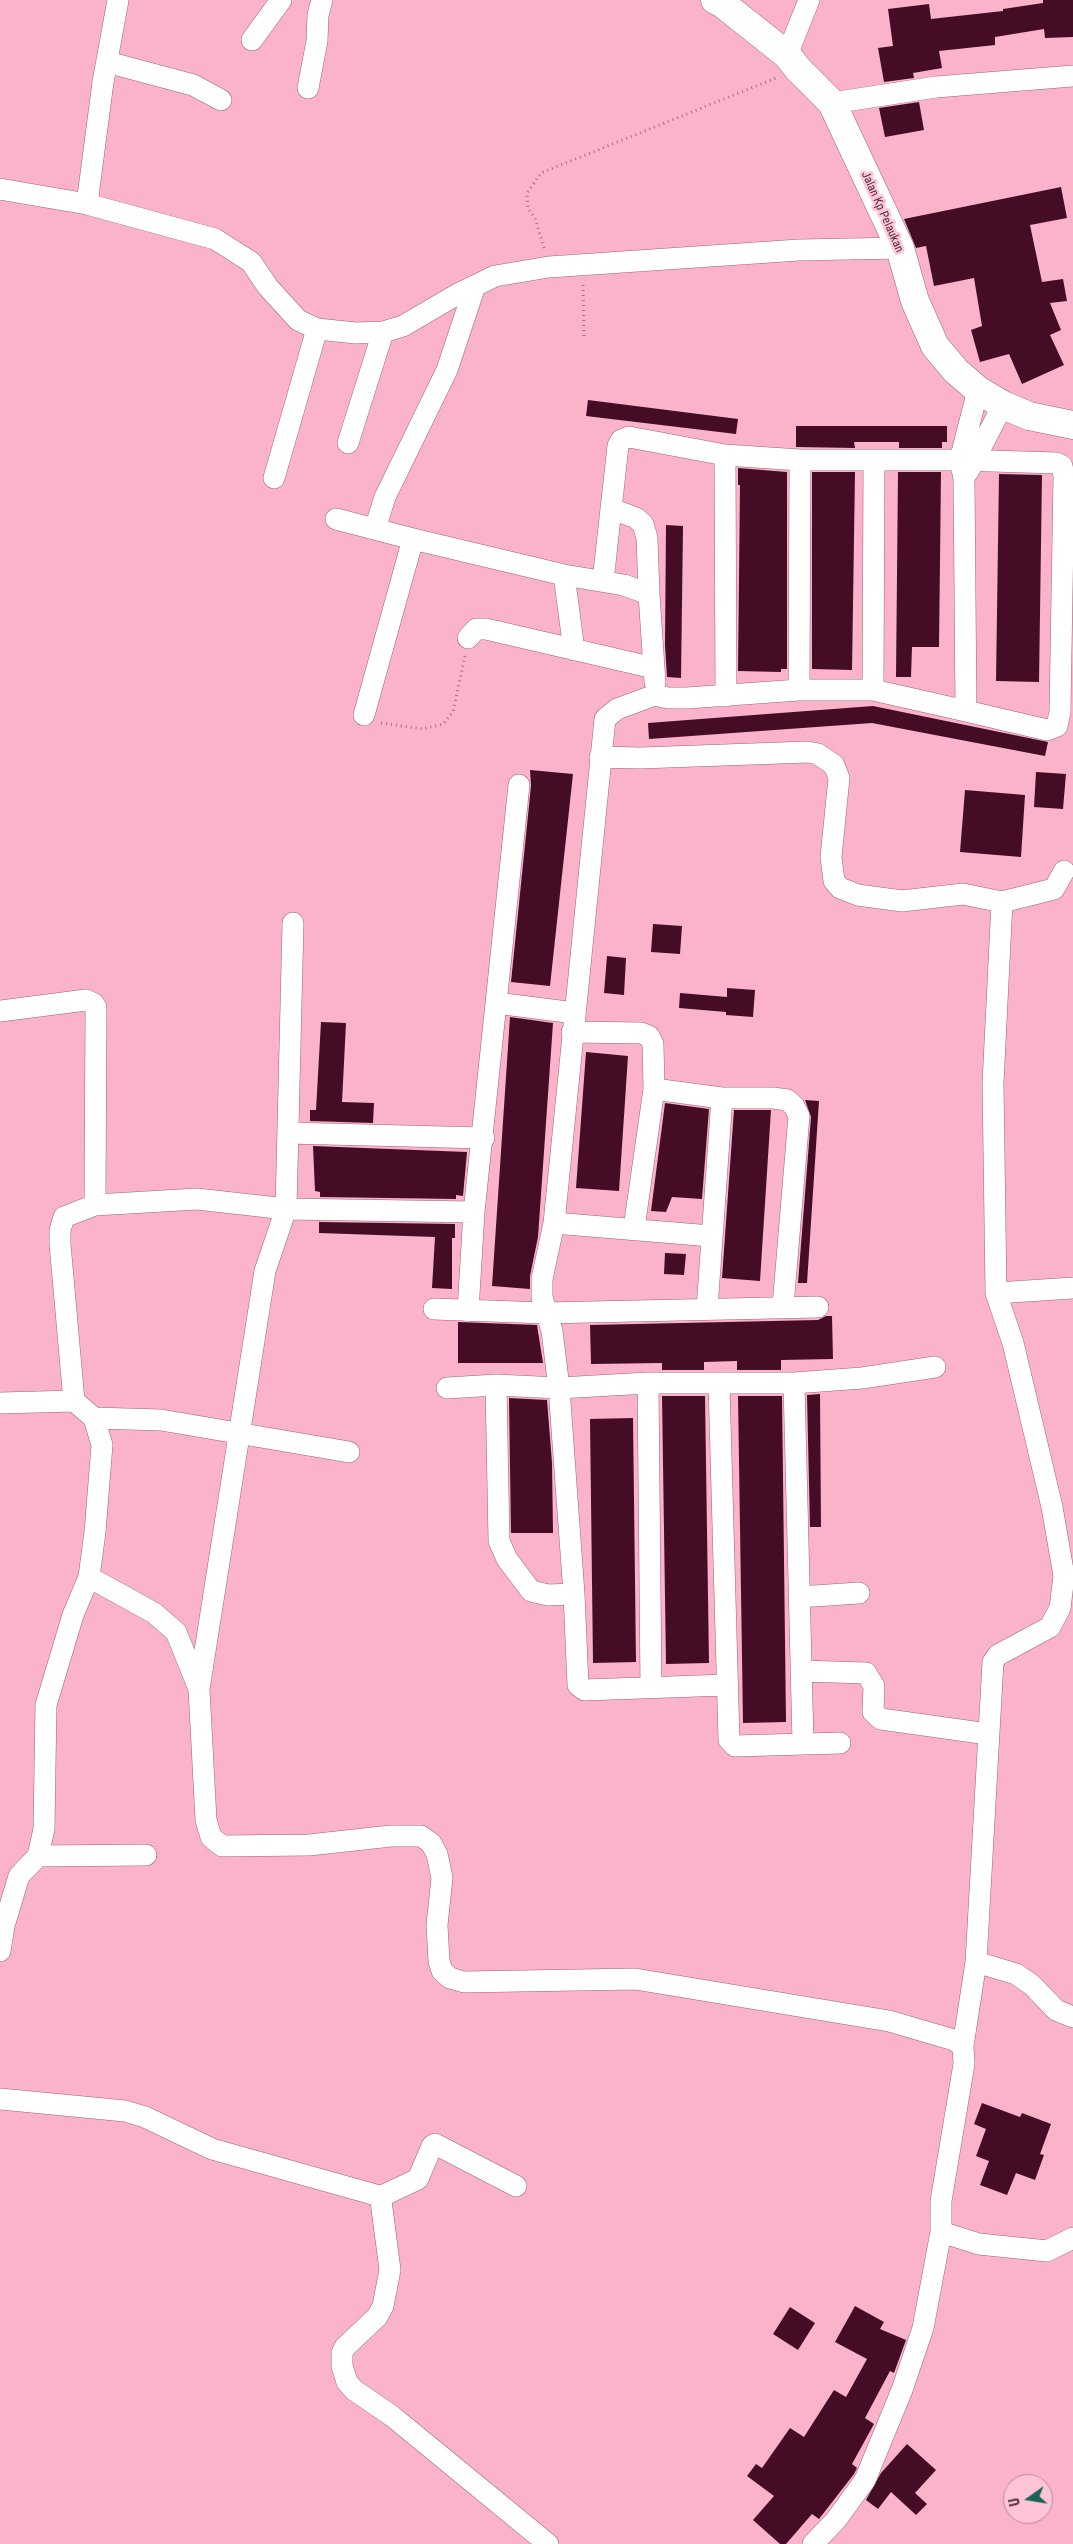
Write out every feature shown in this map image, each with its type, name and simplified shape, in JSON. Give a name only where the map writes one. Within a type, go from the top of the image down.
[{"type":"street","points":[[87,204],[107,62],[118,0]]},
{"type":"street","points":[[252,40],[281,0]]},
{"type":"street","points":[[308,88],[317,41],[316,23],[322,0]]},
{"type":"street","name":"Jalan Kp Pelaukan","points":[[715,0],[723,4],[792,62],[832,103],[900,248],[915,301],[935,346],[956,371],[978,390],[1003,405],[1029,416],[1073,425]]},
{"type":"street","points":[[792,62],[809,0]]},
{"type":"street","points":[[107,62],[193,85],[221,100]]},
{"type":"street","points":[[832,103],[936,87],[1073,76]]},
{"type":"street","points":[[0,189],[87,204],[215,238],[251,262],[287,310],[298,320],[317,329],[356,333],[383,332],[403,326],[495,276],[549,267],[799,250],[900,248]]},
{"type":"street","points":[[374,529],[385,497],[444,377],[475,286]]},
{"type":"street","points":[[274,478],[317,329]]},
{"type":"street","points":[[348,443],[383,332]]},
{"type":"street","points":[[966,712],[966,467],[978,390]]},
{"type":"street","points":[[966,467],[1003,405]]},
{"type":"street","points":[[602,581],[618,446],[621,440],[633,436],[726,455],[800,460],[874,460],[966,467],[1050,462],[1062,466],[1064,476],[1060,712],[1057,726],[1047,730],[873,690],[799,690],[726,696],[668,698],[655,695],[610,712],[605,719],[554,1223],[542,1280],[545,1313],[552,1331],[560,1388],[574,1594],[578,1685],[584,1690],[726,1686]]},
{"type":"street","points":[[726,455],[726,696]]},
{"type":"street","points":[[799,690],[800,460]]},
{"type":"street","points":[[873,690],[874,460]]},
{"type":"street","points":[[612,509],[636,518],[643,524],[647,538],[655,695]]},
{"type":"street","points":[[336,519],[413,539],[602,581],[649,594]]},
{"type":"street","points":[[364,714],[413,539]]},
{"type":"street","points":[[564,574],[574,650]]},
{"type":"street","points":[[468,638],[476,629],[486,629],[654,668]]},
{"type":"street","points":[[600,757],[640,758],[808,752],[818,754],[834,765],[839,778],[831,857],[834,881],[840,888],[858,895],[902,901],[963,894],[1002,902],[1054,889],[1064,871]]},
{"type":"street","points":[[468,1311],[474,1212],[484,1138],[519,785]]},
{"type":"street","points":[[813,2544],[836,2520],[865,2480],[902,2390],[923,2328],[941,2232],[941,2201],[964,2064],[963,2046],[976,1962],[993,1662],[998,1655],[1050,1627],[1060,1608],[1064,1576],[1066,1542],[1052,1506],[1013,1343],[996,1293],[993,1083],[1002,902]]},
{"type":"street","points":[[293,924],[286,1209],[265,1271],[199,1689],[206,1820],[211,1837],[222,1846],[309,1845],[391,1836],[421,1836],[431,1843],[437,1854],[442,1878],[437,1925],[439,1961],[442,1971],[450,1978],[464,1982],[635,1979],[889,2021],[954,2040],[963,2046]]},
{"type":"street","points":[[0,1011],[86,1000],[96,1007],[95,1205]]},
{"type":"street","points":[[496,1003],[574,1022],[649,1036],[653,1044],[654,1089],[634,1228]]},
{"type":"street","points":[[654,1089],[722,1098],[787,1100],[794,1106],[799,1116],[783,1306]]},
{"type":"street","points":[[707,1309],[722,1098]]},
{"type":"street","points":[[289,1133],[484,1138]]},
{"type":"street","points":[[74,1401],[60,1230],[64,1217],[95,1205],[197,1199],[286,1209],[474,1212]]},
{"type":"street","points":[[554,1223],[634,1228],[711,1236]]},
{"type":"street","points":[[996,1293],[1073,1288]]},
{"type":"street","points":[[434,1309],[545,1313],[783,1306],[818,1307]]},
{"type":"street","points":[[447,1388],[496,1385],[560,1388],[648,1383],[794,1383],[862,1378],[935,1367]]},
{"type":"street","points":[[648,1383],[651,1687]]},
{"type":"street","points":[[794,1383],[803,1742]]},
{"type":"street","points":[[719,1384],[727,1734],[729,1740],[735,1746],[803,1742],[812,1744],[840,1743]]},
{"type":"street","points":[[496,1385],[499,1541],[507,1559],[531,1591],[548,1595],[574,1594]]},
{"type":"street","points":[[0,1403],[74,1401],[94,1418],[102,1445],[89,1578],[73,1615],[46,1705],[44,1829],[38,1856]]},
{"type":"street","points":[[94,1418],[161,1420],[349,1452]]},
{"type":"street","points":[[89,1578],[154,1612],[176,1632],[199,1689]]},
{"type":"street","points":[[800,1596],[859,1593]]},
{"type":"street","points":[[801,1671],[866,1672],[874,1686],[873,1712],[881,1719],[988,1734]]},
{"type":"street","points":[[0,1951],[10,1875],[38,1856],[146,1856]]},
{"type":"street","points":[[976,1962],[1016,1974],[1032,1984],[1056,2010],[1073,2017]]},
{"type":"street","points":[[0,2099],[125,2111],[145,2117],[212,2149],[382,2197]]},
{"type":"street","points":[[382,2197],[386,2193],[418,2179],[432,2146],[435,2144],[516,2186]]},
{"type":"street","points":[[382,2197],[390,2256],[390,2270],[386,2292],[383,2306],[377,2317],[345,2347],[342,2353],[342,2366],[347,2382],[354,2390],[392,2416],[548,2544]]},
{"type":"street","points":[[941,2232],[978,2244],[1047,2251],[1073,2238]]},
{"type":"path","points":[[549,267],[535,218],[528,209],[527,193],[541,174],[792,62]]},
{"type":"path","points":[[582,266],[584,337]]},
{"type":"path","points":[[364,714],[368,721],[423,729],[443,724],[453,712],[468,638]]},
{"type":"building","points":[[1043,0],[1073,0],[1073,37],[1045,38],[1044,29],[995,37],[995,45],[939,51],[942,68],[913,73],[914,78],[884,82],[878,48],[893,46],[888,9],[929,4],[931,19],[1003,11],[1003,9],[1043,3]]},
{"type":"building","points":[[919,102],[924,130],[885,137],[879,108]]},
{"type":"building","points":[[1061,187],[1067,218],[1030,225],[1042,282],[1063,279],[1067,301],[1050,303],[1061,330],[1050,335],[1064,365],[1022,384],[1009,354],[980,362],[971,330],[982,326],[974,278],[934,286],[926,246],[916,248],[904,219]]},
{"type":"building","points":[[588,400],[738,419],[736,434],[586,416]]},
{"type":"building","points":[[796,426],[947,426],[947,442],[942,442],[942,448],[899,448],[899,442],[854,442],[855,448],[796,447]]},
{"type":"building","points":[[738,468],[787,472],[787,669],[781,669],[781,672],[738,671],[740,485],[738,485]]},
{"type":"building","points":[[812,472],[855,472],[852,670],[812,669]]},
{"type":"building","points":[[898,472],[941,472],[939,647],[912,647],[911,677],[896,677]]},
{"type":"building","points":[[999,474],[1042,475],[1039,682],[996,681]]},
{"type":"building","points":[[666,525],[683,526],[681,678],[667,677],[665,645]]},
{"type":"building","points":[[873,706],[1048,742],[1045,756],[872,723],[649,739],[648,723]]},
{"type":"building","points":[[530,770],[573,774],[550,986],[511,982],[531,786]]},
{"type":"building","points":[[1036,772],[1066,774],[1063,809],[1034,807]]},
{"type":"building","points":[[965,790],[1025,795],[1021,857],[960,852]]},
{"type":"building","points":[[653,924],[682,926],[680,954],[651,952]]},
{"type":"building","points":[[607,956],[626,958],[624,995],[604,993]]},
{"type":"building","points":[[727,988],[755,990],[753,1017],[726,1015],[726,1012],[679,1008],[680,993],[727,997]]},
{"type":"building","points":[[510,1017],[553,1023],[538,1237],[530,1276],[530,1289],[492,1286]]},
{"type":"building","points":[[321,1022],[346,1023],[342,1102],[374,1103],[373,1123],[310,1121],[310,1110],[316,1110]]},
{"type":"building","points":[[586,1052],[628,1056],[619,1191],[576,1188]]},
{"type":"building","points":[[805,1100],[819,1101],[807,1283],[798,1283],[811,1117]]},
{"type":"building","points":[[665,1103],[709,1109],[702,1199],[672,1197],[666,1212],[651,1211]]},
{"type":"building","points":[[734,1110],[771,1110],[760,1281],[722,1278]]},
{"type":"building","points":[[313,1146],[467,1152],[463,1196],[456,1195],[456,1199],[320,1197],[320,1192],[315,1191]]},
{"type":"building","points":[[319,1222],[455,1224],[455,1238],[452,1238],[452,1289],[432,1288],[435,1237],[319,1233]]},
{"type":"building","points":[[665,1253],[686,1254],[684,1275],[664,1274]]},
{"type":"building","points":[[826,1316],[832,1316],[833,1359],[781,1360],[781,1370],[737,1370],[737,1361],[704,1362],[704,1370],[662,1370],[662,1363],[591,1364],[590,1325],[818,1320]]},
{"type":"building","points":[[458,1322],[537,1325],[543,1363],[458,1363]]},
{"type":"building","points":[[820,1394],[821,1527],[810,1527],[807,1395]]},
{"type":"building","points":[[662,1396],[705,1396],[709,1663],[666,1664]]},
{"type":"building","points":[[738,1396],[782,1396],[786,1722],[743,1723]]},
{"type":"building","points":[[509,1398],[547,1400],[552,1463],[553,1533],[511,1533]]},
{"type":"building","points":[[633,1418],[636,1662],[593,1663],[590,1419]]},
{"type":"building","points":[[982,2103],[1020,2117],[1022,2113],[1051,2124],[1040,2154],[1044,2155],[1035,2180],[1016,2173],[1007,2195],[980,2185],[989,2161],[976,2156],[986,2129],[974,2124]]},
{"type":"building","points":[[855,2306],[884,2322],[880,2329],[906,2340],[894,2373],[890,2371],[865,2418],[874,2424],[852,2464],[857,2468],[854,2474],[819,2519],[812,2514],[786,2544],[780,2544],[753,2520],[774,2496],[747,2476],[756,2464],[762,2468],[790,2428],[804,2437],[834,2390],[846,2397],[867,2359],[835,2342]]},
{"type":"building","points":[[790,2307],[815,2323],[798,2350],[773,2334]]},
{"type":"building","points":[[907,2444],[936,2470],[915,2493],[927,2504],[916,2515],[891,2492],[878,2509],[866,2500],[881,2473]]}]
